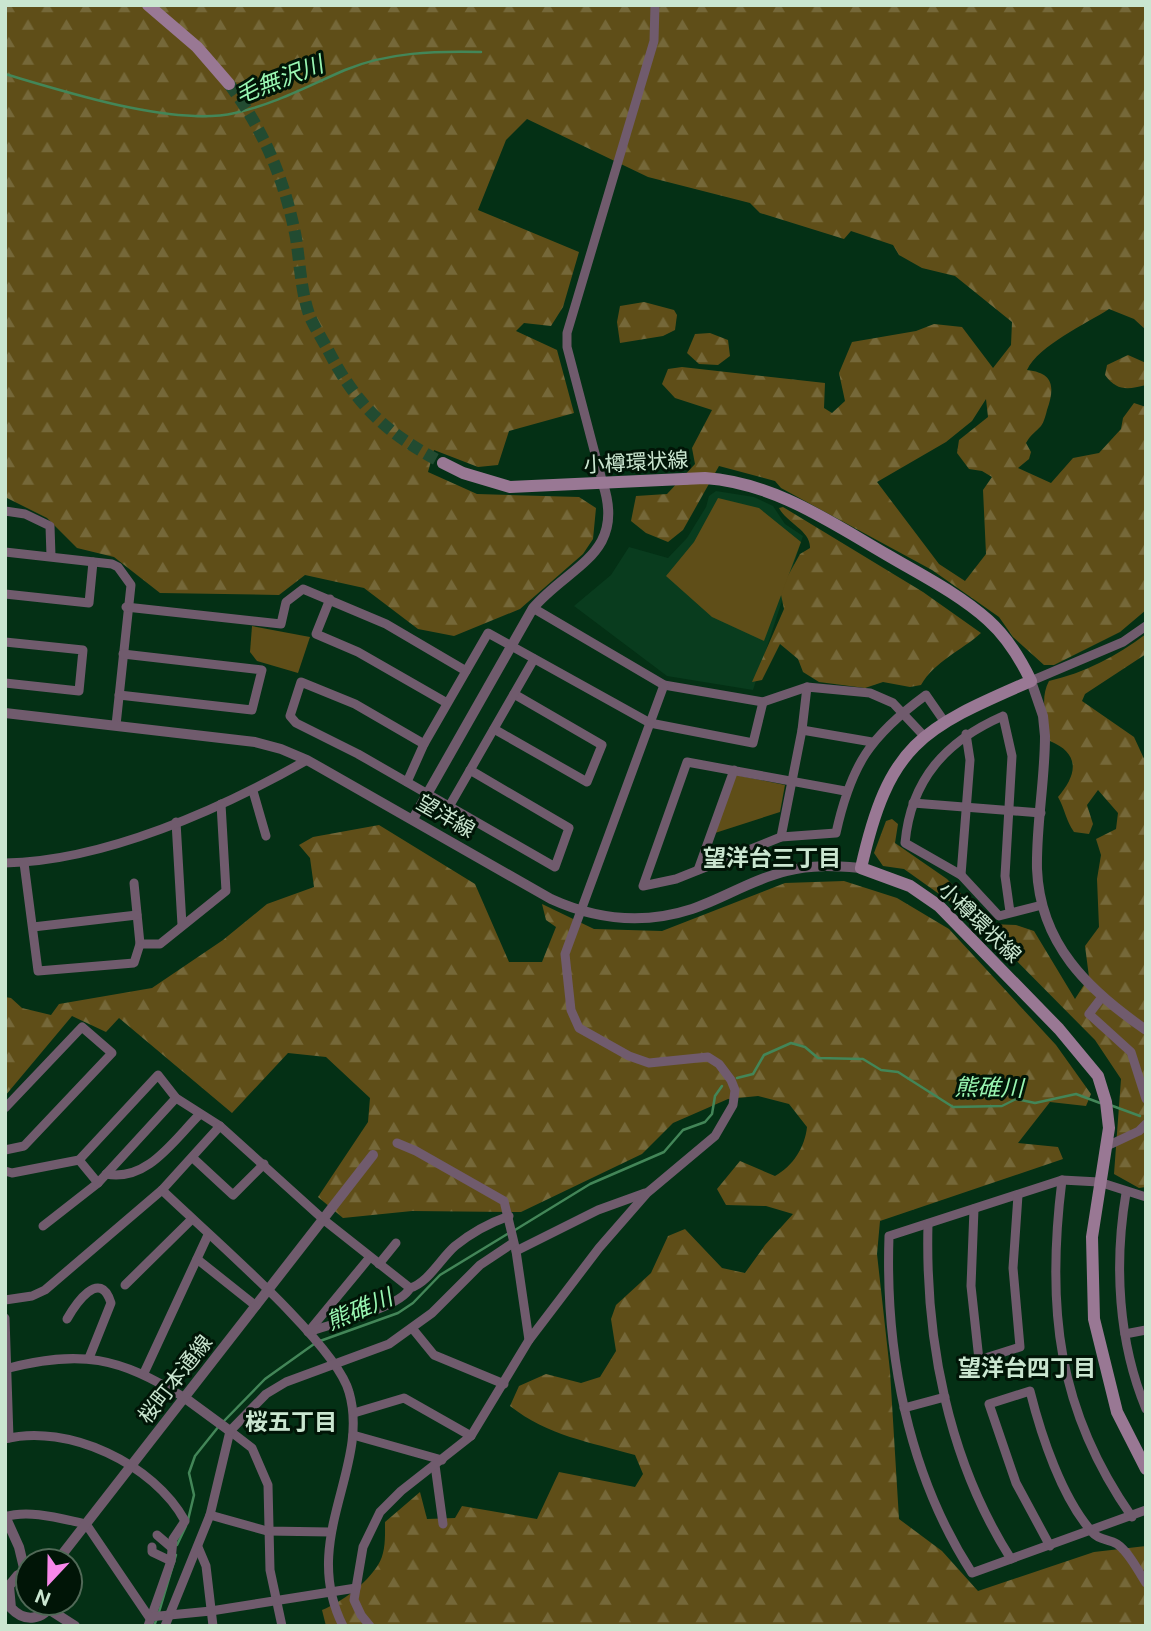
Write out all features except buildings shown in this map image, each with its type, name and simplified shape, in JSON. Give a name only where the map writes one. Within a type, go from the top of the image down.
[{"type":"main road","points":[[148,5],[197,47],[229,83]]},
{"type":"main road","name":"小樽環状線","points":[[443,463],[463,473],[510,487],[705,478],[730,480],[795,501],[939,585],[978,612],[1015,650],[1031,681]]},
{"type":"main road","points":[[861,868],[880,797],[902,761],[924,736],[944,721],[1031,681]]},
{"type":"main road","name":"小樽環状線","points":[[861,868],[904,883],[939,906],[1059,1029],[1098,1076],[1108,1115],[1107,1146],[1099,1182],[1091,1262],[1094,1319],[1117,1412],[1146,1469]]},
{"type":"street","points":[[413,819],[533,608],[546,593],[590,559],[605,539],[609,514],[567,347],[567,333],[654,41],[655,5]]},
{"type":"street","points":[[5,511],[25,514],[50,526],[51,556]]},
{"type":"street","points":[[5,552],[118,567],[131,585],[126,607],[116,725]]},
{"type":"street","points":[[5,594],[89,603],[93,562]]},
{"type":"street","points":[[126,607],[281,624],[286,602],[303,589],[386,624],[467,671]]},
{"type":"street","points":[[330,599],[316,634],[358,652],[447,704]]},
{"type":"street","points":[[533,608],[664,685],[763,702],[807,687],[870,693],[893,703],[924,736]]},
{"type":"street","points":[[1146,626],[1133,637],[1104,651],[1031,681],[1043,716],[1045,736],[1037,868],[1042,905],[1050,929],[1070,965],[1102,997],[1146,1030]]},
{"type":"street","points":[[407,782],[424,744],[488,633],[650,723],[753,743],[763,702]]},
{"type":"street","points":[[5,642],[83,650],[79,691],[5,683]]},
{"type":"street","points":[[119,695],[251,710],[262,670],[123,654]]},
{"type":"street","points":[[450,806],[534,659]]},
{"type":"street","points":[[424,744],[355,704],[301,682],[290,716],[296,723],[428,793],[555,867],[569,828],[470,770]]},
{"type":"street","points":[[370,1626],[354,1600],[363,1547],[380,1512],[471,1436],[529,1340],[599,1248],[647,1193],[715,1136],[733,1105],[735,1090],[719,1064],[708,1057],[649,1063],[579,1028],[571,1010],[565,954],[664,685]]},
{"type":"street","points":[[781,836],[802,730],[807,687]]},
{"type":"street","points":[[494,729],[587,782],[602,745],[514,694]]},
{"type":"street","points":[[845,791],[687,762],[643,886],[668,881],[781,836],[836,833],[845,791],[872,742],[902,713],[926,695],[944,721]]},
{"type":"street","name":"望洋線","points":[[5,713],[255,742],[281,749],[307,760],[551,899],[580,912],[609,918],[656,918],[692,909],[786,871],[816,865],[861,868]]},
{"type":"street","points":[[1010,912],[1005,876],[1013,756],[1003,716],[966,734],[940,758],[913,803],[905,843],[961,875],[999,916],[1042,905]]},
{"type":"street","points":[[802,730],[872,742]]},
{"type":"street","points":[[961,875],[970,760],[966,734]]},
{"type":"street","points":[[5,863],[24,863],[81,854],[176,822],[253,790],[307,760]]},
{"type":"street","points":[[698,870],[734,770]]},
{"type":"street","points":[[253,790],[266,836]]},
{"type":"street","points":[[913,803],[1041,813]]},
{"type":"street","points":[[140,944],[160,944],[226,891],[221,804]]},
{"type":"street","points":[[176,822],[182,925]]},
{"type":"street","points":[[24,863],[38,971],[134,963],[140,944],[134,883]]},
{"type":"street","points":[[33,927],[137,915]]},
{"type":"street","points":[[1102,997],[1089,1014],[1131,1052],[1146,1099]]},
{"type":"street","points":[[5,1108],[82,1027],[112,1053],[24,1146],[5,1150]]},
{"type":"street","points":[[5,1171],[12,1173],[79,1160],[158,1075],[176,1098],[220,1126],[324,1220],[410,1288]]},
{"type":"street","points":[[43,1226],[98,1183],[176,1098]]},
{"type":"street","points":[[106,1174],[122,1178],[146,1168],[199,1115]]},
{"type":"street","points":[[1107,1146],[1139,1131],[1146,1124]]},
{"type":"street","points":[[5,1300],[32,1296],[45,1290],[162,1190],[220,1126]]},
{"type":"street","points":[[397,1143],[504,1201],[509,1216],[529,1340]]},
{"type":"street","name":"桜町本通線","points":[[68,1547],[373,1156]]},
{"type":"street","points":[[193,1157],[233,1195],[264,1164]]},
{"type":"street","points":[[79,1160],[98,1183]]},
{"type":"street","points":[[1062,1181],[1054,1284],[1064,1369],[1076,1412],[1094,1455],[1132,1517]]},
{"type":"street","points":[[1146,1197],[1126,1193],[1099,1182],[1062,1181],[889,1236],[892,1327],[904,1408],[919,1463],[936,1509],[972,1573],[1146,1510]]},
{"type":"street","points":[[162,1190],[314,1339],[346,1380],[354,1413],[353,1435],[330,1532],[328,1560],[334,1609],[342,1626]]},
{"type":"street","points":[[166,1619],[210,1515],[224,1426],[273,1389],[298,1376],[374,1352],[412,1328],[432,1313],[480,1265],[513,1240],[647,1193]]},
{"type":"street","points":[[1126,1193],[1120,1263],[1125,1334],[1146,1409]]},
{"type":"street","points":[[974,1209],[971,1286],[979,1360],[1020,1348],[1013,1268],[1018,1195]]},
{"type":"street","points":[[314,1339],[404,1297],[410,1288],[419,1284],[457,1245],[487,1224],[509,1216]]},
{"type":"street","points":[[125,1285],[192,1219]]},
{"type":"street","points":[[928,1224],[931,1313],[945,1397],[976,1496],[1011,1559]]},
{"type":"street","points":[[144,1373],[208,1235]]},
{"type":"street","points":[[379,1264],[396,1243]]},
{"type":"street","points":[[314,1339],[370,1257]]},
{"type":"street","points":[[197,1259],[256,1307]]},
{"type":"street","points":[[66,1319],[84,1293],[91,1289],[102,1290],[108,1294],[111,1303],[89,1358]]},
{"type":"street","points":[[5,1318],[7,1438],[32,1435],[73,1438],[93,1446],[129,1468],[167,1497],[185,1521],[171,1547],[171,1561],[160,1597],[149,1620]]},
{"type":"street","points":[[412,1328],[434,1355],[504,1384]]},
{"type":"street","points":[[1125,1334],[1146,1330]]},
{"type":"street","points":[[7,1368],[48,1358],[89,1358],[144,1373],[185,1398],[251,1448],[268,1485],[267,1531],[275,1600],[282,1626]]},
{"type":"street","points":[[1050,1546],[1016,1483],[989,1404],[1030,1391],[1056,1469],[1091,1531],[1124,1550],[1146,1583]]},
{"type":"street","points":[[904,1408],[945,1397]]},
{"type":"street","points":[[354,1413],[404,1398],[471,1436]]},
{"type":"street","points":[[353,1435],[439,1462]]},
{"type":"street","points":[[439,1462],[443,1524]]},
{"type":"street","points":[[210,1515],[267,1531],[330,1532]]},
{"type":"street","points":[[19,1547],[5,1517],[57,1518],[86,1524],[149,1620]]},
{"type":"street","points":[[157,1535],[171,1547]]},
{"type":"street","points":[[152,1547],[152,1552],[171,1561]]},
{"type":"street","points":[[198,1547],[206,1566],[213,1626]]},
{"type":"street","points":[[14,1582],[9,1586],[7,1594],[8,1610],[33,1622]]},
{"type":"street","points":[[149,1620],[356,1588]]},
{"type":"shaded area","points":[[716,491],[754,497],[773,506],[785,524],[803,536],[753,690],[667,676],[574,606],[611,575],[629,547],[668,558],[687,538],[706,507],[709,496]]},
{"type":"green space","points":[[5,5],[1146,5],[1146,330],[1134,319],[1109,309],[1052,344],[1033,361],[1027,370],[1043,374],[1047,378],[1051,394],[1042,424],[1026,443],[1031,452],[1029,459],[1018,468],[1051,483],[1073,458],[1099,453],[1121,429],[1123,418],[1134,403],[1146,407],[1146,610],[1120,632],[1054,665],[1044,665],[1013,637],[999,617],[932,570],[781,488],[775,481],[719,466],[683,530],[668,542],[646,533],[631,521],[636,496],[667,494],[695,464],[692,448],[712,410],[675,398],[662,384],[668,369],[682,367],[825,383],[824,408],[832,413],[845,401],[839,373],[852,342],[916,331],[934,324],[962,327],[993,368],[1011,345],[1012,322],[955,276],[922,268],[899,255],[893,245],[851,231],[844,239],[760,213],[750,203],[648,177],[527,119],[506,140],[478,210],[579,252],[563,307],[551,326],[524,323],[516,331],[557,350],[574,413],[509,431],[498,465],[478,467],[434,450],[428,472],[477,494],[579,497],[596,508],[593,539],[583,554],[520,609],[454,636],[418,629],[364,588],[305,575],[279,595],[160,593],[114,557],[77,548],[47,518],[5,497]],"holes":[[[986,399],[988,417],[959,440],[957,453],[969,469],[982,471],[992,477],[983,490],[986,554],[965,581],[939,564],[877,482],[946,442],[972,421]]]},
{"type":"green space","points":[[644,302],[674,310],[677,315],[675,330],[663,336],[620,343],[617,322],[620,306]]},
{"type":"green space","points":[[710,333],[728,340],[730,356],[718,365],[699,364],[687,353],[695,334]]},
{"type":"green space","points":[[1128,355],[1146,363],[1146,385],[1118,387],[1105,375],[1107,365]]},
{"type":"green space","points":[[718,498],[759,508],[801,542],[764,641],[712,617],[666,576],[694,542]]},
{"type":"green space","points":[[783,507],[923,592],[981,633],[933,669],[921,685],[910,687],[883,682],[865,688],[819,682],[803,672],[798,659],[780,644],[762,680],[752,682],[784,609],[780,590],[800,554],[810,548],[807,537],[779,508]]},
{"type":"green space","points":[[252,626],[310,637],[298,673],[257,661],[250,652]]},
{"type":"green space","points":[[1146,634],[1146,654],[1085,694],[1082,701],[1134,737],[1146,763],[1146,1187],[1139,1188],[1114,1174],[1121,1079],[1095,1040],[977,921],[904,869],[883,866],[874,853],[886,821],[892,819],[898,824],[895,843],[947,879],[990,924],[1016,925],[1034,931],[1075,999],[1089,977],[1085,946],[1099,927],[1097,879],[1101,855],[1096,839],[1116,829],[1118,813],[1098,790],[1087,805],[1093,824],[1089,834],[1074,832],[1071,828],[1058,797],[1069,781],[1073,766],[1067,752],[1050,741],[1045,711],[1046,688],[1049,681],[1100,663]]},
{"type":"green space","points":[[736,775],[785,785],[780,812],[715,833]]},
{"type":"green space","points":[[379,825],[475,884],[509,962],[542,962],[556,927],[546,920],[542,904],[594,929],[662,931],[785,883],[844,881],[897,898],[949,929],[1056,1045],[1091,1094],[1086,1106],[1050,1102],[1018,1143],[1058,1147],[1063,1159],[880,1221],[877,1254],[890,1371],[899,1519],[942,1551],[978,1591],[1094,1552],[1146,1546],[1146,1626],[326,1626],[322,1610],[353,1592],[373,1572],[382,1555],[385,1522],[420,1492],[427,1519],[455,1518],[462,1506],[537,1519],[559,1472],[635,1487],[643,1474],[635,1455],[570,1437],[524,1416],[510,1406],[519,1386],[546,1374],[581,1383],[600,1377],[616,1351],[611,1319],[616,1305],[651,1273],[668,1236],[685,1229],[722,1268],[745,1273],[765,1245],[793,1214],[766,1206],[726,1205],[717,1189],[740,1161],[775,1176],[781,1172],[797,1155],[804,1142],[807,1127],[789,1104],[758,1096],[728,1099],[673,1123],[642,1154],[521,1212],[412,1211],[343,1218],[318,1197],[368,1122],[370,1098],[326,1057],[288,1053],[232,1113],[119,1018],[106,1032],[72,1016],[5,1096],[5,997],[11,998],[22,1008],[51,1015],[59,1004],[152,988],[223,940],[267,904],[314,887],[310,858],[299,845],[313,837]]},
{"type":"waterway","name":"毛無沢川","points":[[5,74],[120,106],[152,112],[210,116],[264,105],[345,70],[378,59],[429,53],[481,52]]},
{"type":"waterway","name":"熊碓川","points":[[737,1078],[753,1074],[764,1055],[791,1043],[805,1047],[818,1058],[863,1059],[881,1070],[898,1072],[953,1107],[1002,1106],[1016,1099],[1035,1103],[1076,1094],[1100,1103]]},
{"type":"waterway","name":"熊碓川","points":[[515,1230],[590,1184],[664,1152],[683,1130],[705,1122],[712,1114],[715,1096],[722,1086]]},
{"type":"waterway","name":"熊碓川","points":[[1110,1105],[1140,1116]]},
{"type":"waterway","name":"熊碓川","points":[[320,1341],[398,1313],[413,1303],[440,1275],[509,1233]]},
{"type":"waterway","name":"熊碓川","points":[[224,1421],[265,1379],[314,1344]]},
{"type":"waterway","name":"熊碓川","points":[[188,1520],[194,1495],[189,1473],[195,1456],[219,1426]]},
{"type":"waterway","name":"熊碓川","points":[[177,1545],[186,1526]]},
{"type":"waterway","name":"熊碓川","points":[[159,1612],[176,1555]]},
{"type":"waterway","name":"熊碓川","points":[[154,1626],[157,1618]]},
{"type":"tunnel","points":[[229,84],[253,119],[272,157],[286,196],[296,238],[307,308],[339,370],[375,417],[405,441],[443,463]]},
{"type":"district","name":"望洋台三丁目","points":[[772,857]]},
{"type":"district","name":"望洋台四丁目","points":[[1027,1367]]},
{"type":"district","name":"桜五丁目","points":[[291,1421]]}]
